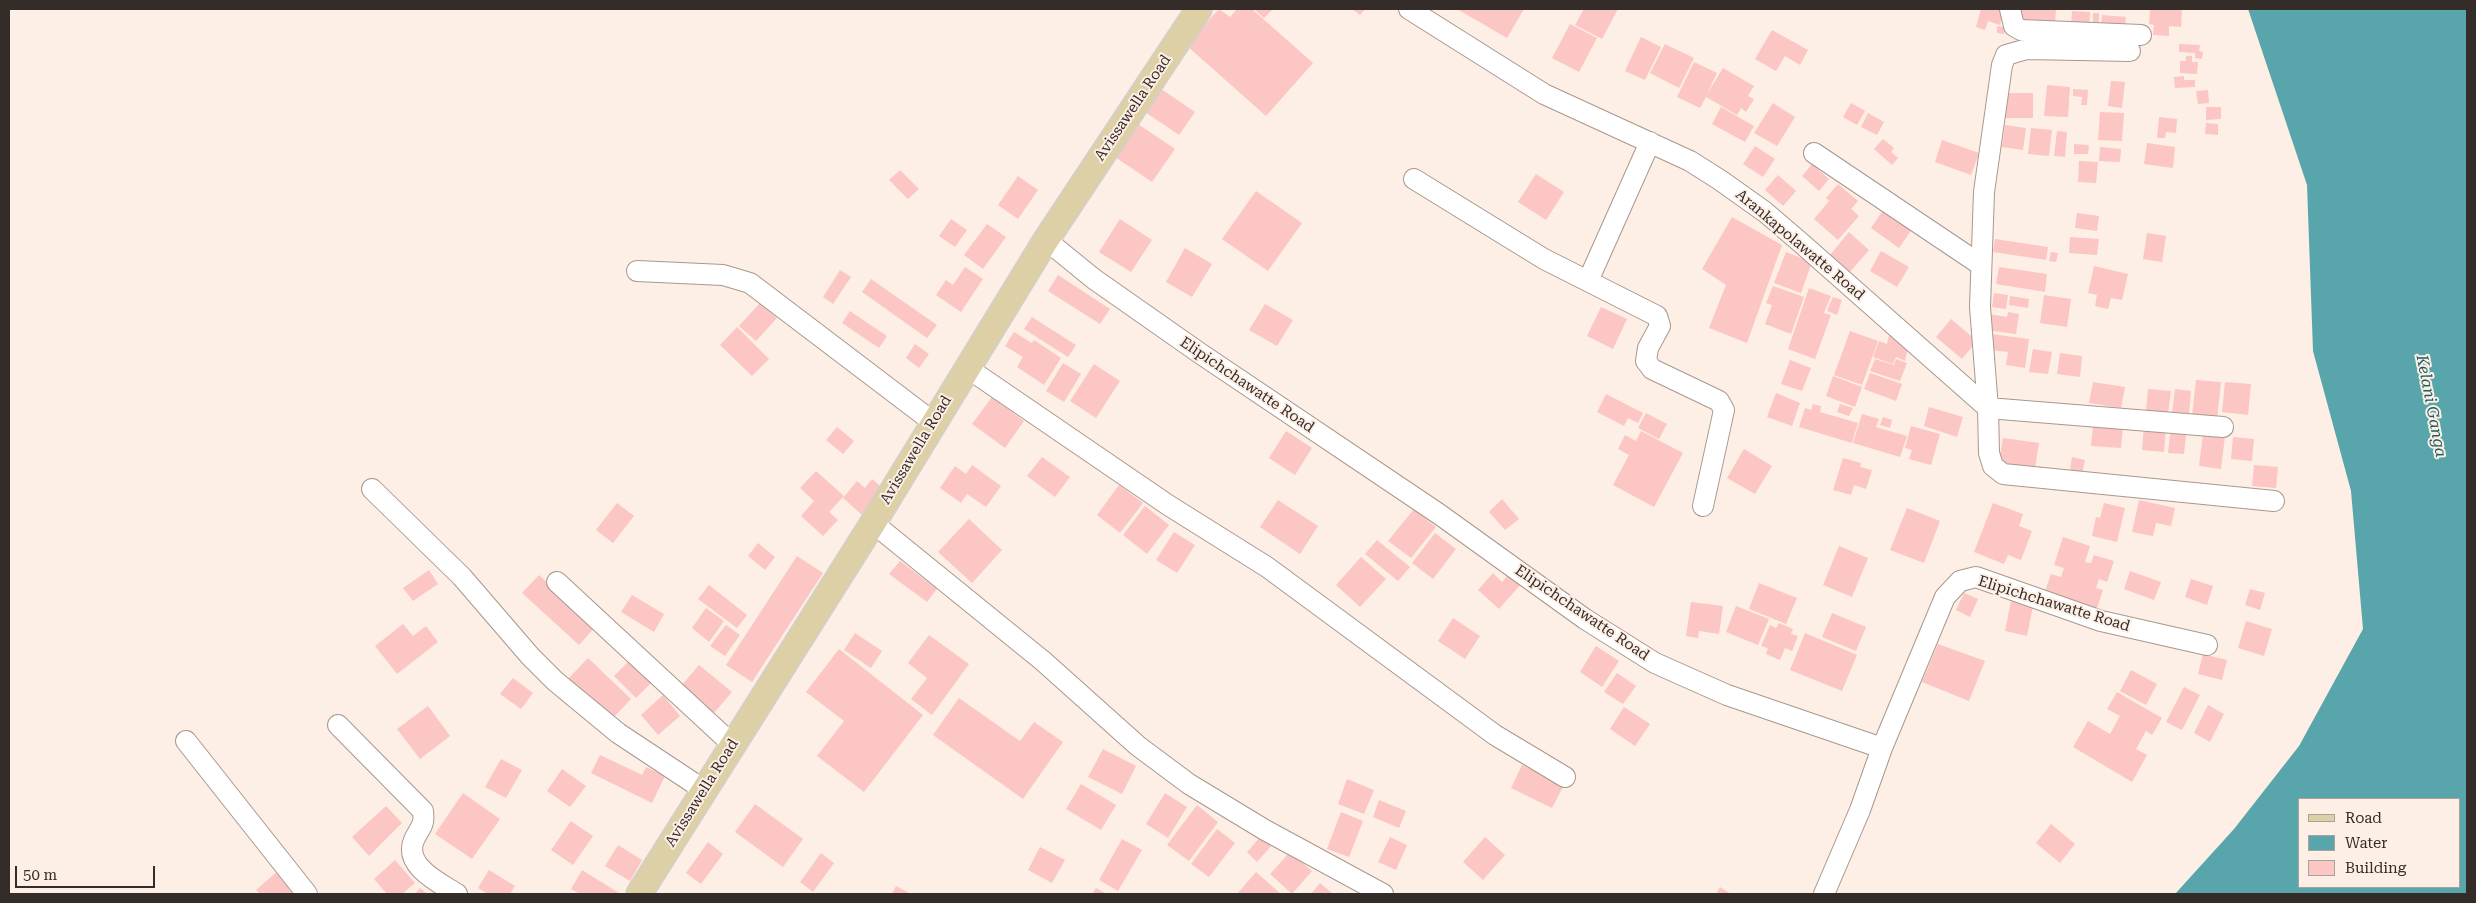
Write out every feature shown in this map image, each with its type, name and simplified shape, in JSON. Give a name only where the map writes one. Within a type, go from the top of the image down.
[{"type":"main road","name":"Avissawella Road","points":[[639,894],[873,522],[966,367],[1046,240],[1199,9]]},
{"type":"street","name":"Arankapolawatte Road","points":[[1409,9],[1544,94],[1690,161],[1765,212],[1988,408]]},
{"type":"street","points":[[2010,9],[2014,26],[2021,30],[2141,35]]},
{"type":"street","points":[[2130,52],[2027,49],[2006,55],[1999,74],[1984,192],[1981,265],[1982,351],[1988,408],[1989,453],[1993,466],[2003,474],[2274,501]]},
{"type":"street","points":[[1588,281],[1650,142]]},
{"type":"street","points":[[1814,153],[1981,265]]},
{"type":"street","points":[[1414,179],[1544,258],[1658,316],[1660,326],[1648,348],[1646,361],[1652,369],[1719,401],[1724,410],[1703,506]]},
{"type":"street","name":"Elipichchawatte Road","points":[[1046,240],[1094,279],[1178,338],[1440,514],[1585,619],[1656,663],[1736,698],[1882,748],[1945,597],[1960,581],[1976,577],[2101,621],[2207,644]]},
{"type":"street","points":[[637,271],[723,275],[750,283],[933,422]]},
{"type":"street","points":[[966,367],[1168,506],[1267,567],[1495,735],[1565,777]]},
{"type":"street","points":[[1988,408],[2223,426]]},
{"type":"street","points":[[372,489],[462,577],[530,656],[555,681],[587,710],[625,739],[704,790]]},
{"type":"street","points":[[873,522],[1043,661],[1138,746],[1189,784],[1265,830],[1383,894]]},
{"type":"street","points":[[557,582],[732,745]]},
{"type":"street","points":[[338,725],[423,811],[425,822],[413,842],[413,854],[419,868],[457,894]]},
{"type":"street","points":[[186,741],[307,894]]},
{"type":"street","points":[[1824,894],[1860,810],[1882,748]]},
{"type":"water","name":"Kelani Ganga","points":[[2248,9],[2467,9],[2467,894],[2175,894],[2234,829],[2299,746],[2363,629],[2351,491],[2313,351],[2307,185]]},
{"type":"building","points":[[1219,9],[1230,17],[1237,9],[1252,9],[1313,63],[1266,116],[1186,45]]},
{"type":"building","points":[[1254,9],[1273,9],[1264,18]]},
{"type":"building","points":[[1352,9],[1365,9],[1360,15]]},
{"type":"building","points":[[1457,9],[1524,9],[1507,38]]},
{"type":"building","points":[[1584,9],[1618,9],[1602,39],[1575,25]]},
{"type":"building","points":[[1981,9],[2004,9],[2000,25],[1988,21],[1985,30],[1976,27]]},
{"type":"building","points":[[2020,9],[2056,9],[2055,25],[2019,22]]},
{"type":"building","points":[[2150,9],[2182,9],[2181,27],[2169,26],[2169,36],[2153,35],[2154,25],[2149,24]]},
{"type":"building","points":[[2072,11],[2090,12],[2089,27],[2071,27]]},
{"type":"building","points":[[2093,13],[2099,13],[2099,29],[2093,29]]},
{"type":"building","points":[[2102,15],[2126,17],[2124,32],[2101,30]]},
{"type":"building","points":[[1570,24],[1597,38],[1579,72],[1552,58]]},
{"type":"building","points":[[1997,26],[2005,27],[2004,34],[1997,33]]},
{"type":"building","points":[[1772,30],[1808,50],[1800,65],[1785,56],[1776,71],[1755,59]]},
{"type":"building","points":[[1641,37],[1661,47],[1645,80],[1625,71]]},
{"type":"building","points":[[1665,44],[1694,58],[1679,88],[1650,73]]},
{"type":"building","points":[[2179,44],[2200,45],[2199,51],[2203,52],[2202,59],[2195,58],[2195,53],[2179,52]]},
{"type":"building","points":[[2186,56],[2192,56],[2192,62],[2198,62],[2197,74],[2180,73],[2180,61],[2186,61]]},
{"type":"building","points":[[1694,62],[1717,73],[1707,94],[1723,68],[1754,86],[1748,96],[1754,99],[1746,112],[1741,108],[1737,115],[1706,97],[1700,108],[1677,97]]},
{"type":"building","points":[[2184,76],[2184,80],[2195,80],[2195,87],[2175,88],[2174,77]]},
{"type":"building","points":[[2111,81],[2125,82],[2122,108],[2108,106]]},
{"type":"building","points":[[2047,85],[2070,87],[2068,117],[2044,116]]},
{"type":"building","points":[[1158,87],[1195,112],[1179,135],[1142,110]]},
{"type":"building","points":[[2073,89],[2088,90],[2087,105],[2081,105],[2082,97],[2073,96]]},
{"type":"building","points":[[2208,90],[2209,103],[2198,104],[2196,91]]},
{"type":"building","points":[[2004,93],[2033,93],[2033,118],[2004,118]]},
{"type":"building","points":[[1773,103],[1795,117],[1777,146],[1754,133]]},
{"type":"building","points":[[1851,103],[1865,111],[1857,125],[1843,117]]},
{"type":"building","points":[[1721,107],[1754,126],[1745,142],[1712,124]]},
{"type":"building","points":[[2206,107],[2221,107],[2221,119],[2206,120]]},
{"type":"building","points":[[2100,112],[2124,113],[2122,141],[2098,140]]},
{"type":"building","points":[[1868,113],[1884,122],[1877,135],[1861,127]]},
{"type":"building","points":[[2159,117],[2177,119],[2176,133],[2166,132],[2165,138],[2157,138]]},
{"type":"building","points":[[2206,123],[2218,124],[2218,135],[2205,134]]},
{"type":"building","points":[[1138,124],[1175,149],[1152,182],[1115,157]]},
{"type":"building","points":[[2005,125],[2026,128],[2023,150],[2002,147]]},
{"type":"building","points":[[2031,128],[2052,130],[2049,156],[2028,154]]},
{"type":"building","points":[[2057,131],[2067,132],[2065,157],[2054,156]]},
{"type":"building","points":[[1883,139],[1894,148],[1891,152],[1898,158],[1892,165],[1874,149]]},
{"type":"building","points":[[1942,140],[1979,153],[1971,175],[1935,162]]},
{"type":"building","points":[[2147,143],[2175,147],[2173,168],[2144,164]]},
{"type":"building","points":[[2074,144],[2089,145],[2088,154],[2074,154]]},
{"type":"building","points":[[1755,146],[1775,159],[1763,177],[1743,164]]},
{"type":"building","points":[[2100,147],[2121,149],[2120,162],[2099,161]]},
{"type":"building","points":[[2079,161],[2098,162],[2096,183],[2078,182]]},
{"type":"building","points":[[1812,164],[1829,179],[1819,191],[1802,176]]},
{"type":"building","points":[[900,170],[919,189],[908,199],[889,180]]},
{"type":"building","points":[[1536,174],[1564,192],[1546,220],[1518,202]]},
{"type":"building","points":[[1778,175],[1796,191],[1783,206],[1765,190]]},
{"type":"building","points":[[1018,176],[1038,190],[1018,219],[998,205]]},
{"type":"building","points":[[1838,184],[1858,201],[1851,209],[1859,216],[1838,240],[1814,219],[1829,201],[1826,198]]},
{"type":"building","points":[[1256,191],[1302,223],[1268,271],[1222,239]]},
{"type":"building","points":[[1884,209],[1912,229],[1899,248],[1871,228]]},
{"type":"building","points":[[2077,213],[2099,216],[2097,231],[2075,228]]},
{"type":"building","points":[[1732,217],[1782,245],[1747,343],[1709,328],[1726,285],[1702,269]]},
{"type":"building","points":[[951,219],[967,230],[955,247],[939,236]]},
{"type":"building","points":[[1120,219],[1152,240],[1131,272],[1099,252]]},
{"type":"building","points":[[987,224],[1006,237],[983,269],[964,255]]},
{"type":"building","points":[[1849,232],[1869,250],[1850,272],[1830,255]]},
{"type":"building","points":[[2147,233],[2166,236],[2162,262],[2143,259]]},
{"type":"building","points":[[2070,237],[2099,239],[2097,255],[2069,253]]},
{"type":"building","points":[[1995,239],[2048,247],[2046,260],[1993,252]]},
{"type":"building","points":[[1185,248],[1212,264],[1192,297],[1166,282]]},
{"type":"building","points":[[1881,251],[1909,267],[1897,287],[1870,271]]},
{"type":"building","points":[[1786,252],[1812,262],[1801,293],[1774,283]]},
{"type":"building","points":[[2051,252],[2058,253],[2056,262],[2049,261]]},
{"type":"building","points":[[2094,266],[2128,274],[2122,300],[2111,298],[2108,309],[2095,306],[2097,295],[2088,293]]},
{"type":"building","points":[[965,267],[983,279],[961,312],[936,295],[946,280],[953,285]]},
{"type":"building","points":[[1999,267],[2047,274],[2045,292],[1996,284]]},
{"type":"building","points":[[840,270],[851,277],[833,304],[823,297]]},
{"type":"building","points":[[1058,275],[1110,309],[1100,324],[1048,291]]},
{"type":"building","points":[[871,279],[937,325],[927,338],[862,292]]},
{"type":"building","points":[[1773,286],[1804,297],[1791,334],[1765,324],[1772,305],[1766,303]]},
{"type":"building","points":[[1809,288],[1831,296],[1824,313],[1831,315],[1815,359],[1788,349]]},
{"type":"building","points":[[1994,293],[2008,295],[2006,309],[1992,307]]},
{"type":"building","points":[[2044,295],[2071,299],[2067,327],[2040,323]]},
{"type":"building","points":[[2010,296],[2029,299],[2028,308],[2009,305]]},
{"type":"building","points":[[1833,297],[1842,300],[1837,315],[1827,311]]},
{"type":"building","points":[[760,303],[777,318],[756,341],[739,326]]},
{"type":"building","points":[[1265,304],[1293,320],[1277,346],[1249,330]]},
{"type":"building","points":[[1601,307],[1627,319],[1613,349],[1587,336]]},
{"type":"building","points":[[850,311],[887,336],[879,348],[842,323]]},
{"type":"building","points":[[2008,312],[2019,314],[2016,334],[1986,330],[1989,314],[2007,317]]},
{"type":"building","points":[[1032,317],[1076,345],[1068,357],[1024,329]]},
{"type":"building","points":[[1951,319],[1977,341],[1962,359],[1936,337]]},
{"type":"building","points":[[737,327],[769,359],[752,376],[720,345]]},
{"type":"building","points":[[1850,331],[1878,341],[1862,385],[1834,375]]},
{"type":"building","points":[[1014,332],[1032,343],[1034,340],[1061,358],[1044,385],[1017,367],[1023,357],[1005,346]]},
{"type":"building","points":[[1991,334],[2029,339],[2025,368],[2006,365],[2008,352],[1989,350]]},
{"type":"building","points":[[1889,335],[1909,344],[1905,361],[1896,357],[1893,364],[1873,357],[1879,341],[1887,344]]},
{"type":"building","points":[[915,344],[929,354],[919,368],[906,358]]},
{"type":"building","points":[[2033,349],[2052,352],[2048,374],[2029,372]]},
{"type":"building","points":[[2060,353],[2082,356],[2080,377],[2057,374]]},
{"type":"building","points":[[1875,359],[1894,365],[1896,359],[1907,363],[1900,381],[1870,371]]},
{"type":"building","points":[[1790,360],[1811,368],[1802,391],[1781,384]]},
{"type":"building","points":[[1063,363],[1081,374],[1064,402],[1046,391]]},
{"type":"building","points":[[1094,364],[1120,381],[1096,418],[1070,401]]},
{"type":"building","points":[[1870,373],[1902,384],[1896,401],[1864,389]]},
{"type":"building","points":[[1833,376],[1862,387],[1855,407],[1826,396]]},
{"type":"building","points":[[2196,380],[2221,382],[2217,419],[2192,416]]},
{"type":"building","points":[[2093,382],[2125,387],[2121,408],[2089,403]]},
{"type":"building","points":[[2225,382],[2251,384],[2248,415],[2222,412]]},
{"type":"building","points":[[2148,389],[2171,391],[2168,413],[2146,411]]},
{"type":"building","points":[[2175,389],[2191,391],[2189,415],[2172,413]]},
{"type":"building","points":[[1776,393],[1800,403],[1792,426],[1767,417]]},
{"type":"building","points":[[1606,394],[1643,413],[1638,423],[1628,418],[1624,426],[1597,412]]},
{"type":"building","points":[[992,397],[1024,421],[1005,448],[972,424]]},
{"type":"building","points":[[1813,404],[1821,406],[1820,412],[1858,423],[1852,443],[1799,427],[1805,408],[1811,410]]},
{"type":"building","points":[[1840,404],[1853,408],[1849,416],[1837,412]]},
{"type":"building","points":[[1929,407],[1963,417],[1957,437],[1924,426]]},
{"type":"building","points":[[1646,413],[1667,424],[1659,439],[1638,428]]},
{"type":"building","points":[[1862,414],[1879,419],[1876,427],[1907,436],[1900,457],[1853,443]]},
{"type":"building","points":[[1883,417],[1892,420],[1890,428],[1880,425]]},
{"type":"building","points":[[2093,425],[2123,427],[2121,448],[2091,446]]},
{"type":"building","points":[[2171,425],[2187,427],[2184,454],[2168,453]]},
{"type":"building","points":[[1911,426],[1940,434],[1931,465],[1909,459],[1912,450],[1905,448]]},
{"type":"building","points":[[2144,426],[2166,428],[2164,452],[2142,450]]},
{"type":"building","points":[[837,427],[854,441],[843,454],[826,440]]},
{"type":"building","points":[[1286,431],[1312,448],[1295,475],[1269,458]]},
{"type":"building","points":[[1641,431],[1683,453],[1654,507],[1613,485],[1629,455],[1618,449],[1625,435],[1636,441]]},
{"type":"building","points":[[2203,434],[2225,436],[2221,469],[2199,466]]},
{"type":"building","points":[[2233,437],[2254,439],[2252,461],[2231,459]]},
{"type":"building","points":[[2003,438],[2039,443],[2035,468],[1999,462]]},
{"type":"building","points":[[1744,449],[1772,466],[1755,494],[1727,478]]},
{"type":"building","points":[[1042,457],[1070,477],[1055,497],[1027,476]]},
{"type":"building","points":[[2072,457],[2085,460],[2081,478],[2069,476]]},
{"type":"building","points":[[1843,458],[1861,463],[1860,467],[1872,470],[1866,489],[1854,485],[1851,495],[1833,490]]},
{"type":"building","points":[[972,465],[1001,486],[986,507],[967,494],[961,503],[940,488],[955,466],[966,474]]},
{"type":"building","points":[[2254,465],[2278,467],[2276,488],[2252,486]]},
{"type":"building","points":[[816,471],[844,496],[829,512],[838,520],[823,536],[801,516],[814,501],[800,488]]},
{"type":"building","points":[[872,479],[884,489],[862,515],[843,498],[857,481],[865,488]]},
{"type":"building","points":[[1119,485],[1143,503],[1120,533],[1097,515]]},
{"type":"building","points":[[1502,499],[1519,519],[1505,530],[1489,512]]},
{"type":"building","points":[[1278,500],[1318,526],[1300,554],[1260,527]]},
{"type":"building","points":[[2139,500],[2175,508],[2171,526],[2156,523],[2153,536],[2132,532]]},
{"type":"building","points":[[617,503],[634,516],[613,543],[596,530]]},
{"type":"building","points":[[1993,503],[2023,514],[2019,526],[2032,531],[2021,560],[2008,555],[2004,564],[1974,552]]},
{"type":"building","points":[[2104,503],[2125,508],[2117,542],[2092,536],[2096,517],[2100,518]]},
{"type":"building","points":[[1145,506],[1169,525],[1147,554],[1123,535]]},
{"type":"building","points":[[1907,508],[1940,521],[1924,563],[1890,550]]},
{"type":"building","points":[[1414,509],[1436,527],[1411,558],[1388,541]]},
{"type":"building","points":[[969,519],[1002,550],[972,583],[938,552]]},
{"type":"building","points":[[1174,532],[1195,545],[1177,573],[1156,560]]},
{"type":"building","points":[[1435,533],[1456,549],[1433,579],[1412,563]]},
{"type":"building","points":[[2063,537],[2090,546],[2085,562],[2091,563],[2094,555],[2114,561],[2107,582],[2099,579],[2096,588],[2103,590],[2097,608],[2045,591],[2051,574],[2061,577],[2064,568],[2054,565]]},
{"type":"building","points":[[1377,540],[1410,567],[1398,581],[1365,554]]},
{"type":"building","points":[[758,543],[775,557],[765,570],[748,556]]},
{"type":"building","points":[[1839,546],[1868,558],[1852,597],[1823,585]]},
{"type":"building","points":[[797,556],[823,573],[752,682],[726,665]]},
{"type":"building","points":[[1361,557],[1386,579],[1360,607],[1336,585]]},
{"type":"building","points":[[900,561],[937,589],[927,602],[889,574]]},
{"type":"building","points":[[429,570],[438,584],[413,601],[403,588]]},
{"type":"building","points":[[2130,571],[2161,582],[2154,600],[2124,589]]},
{"type":"building","points":[[1493,573],[1502,582],[1509,574],[1521,584],[1499,609],[1478,590]]},
{"type":"building","points":[[539,575],[596,626],[579,645],[522,593]]},
{"type":"building","points":[[2191,579],[2213,586],[2207,605],[2185,597]]},
{"type":"building","points":[[1759,583],[1797,598],[1786,624],[1749,609]]},
{"type":"building","points":[[709,585],[747,615],[737,628],[698,599]]},
{"type":"building","points":[[2250,589],[2265,593],[2260,610],[2245,605]]},
{"type":"building","points":[[1964,593],[1978,599],[1970,617],[1956,610]]},
{"type":"building","points":[[632,595],[664,614],[654,632],[621,612]]},
{"type":"building","points":[[2011,601],[2033,606],[2027,636],[2005,631]]},
{"type":"building","points":[[1691,602],[1723,606],[1719,634],[1699,631],[1698,638],[1686,636]]},
{"type":"building","points":[[1736,606],[1769,619],[1758,645],[1726,632]]},
{"type":"building","points":[[706,608],[724,621],[709,642],[692,628]]},
{"type":"building","points":[[1832,613],[1866,627],[1856,651],[1822,637]]},
{"type":"building","points":[[1453,618],[1480,636],[1465,659],[1438,641]]},
{"type":"building","points":[[2246,621],[2272,629],[2264,656],[2238,648]]},
{"type":"building","points":[[1779,623],[1793,629],[1791,634],[1798,636],[1792,651],[1785,648],[1780,660],[1766,654],[1768,648],[1761,646],[1770,625],[1776,628]]},
{"type":"building","points":[[403,624],[413,636],[426,626],[438,642],[397,674],[375,646]]},
{"type":"building","points":[[726,625],[740,635],[725,656],[710,646]]},
{"type":"building","points":[[855,633],[882,651],[871,668],[844,650]]},
{"type":"building","points":[[1805,633],[1857,655],[1842,691],[1790,670]]},
{"type":"building","points":[[929,635],[969,664],[932,715],[911,699],[927,678],[908,663]]},
{"type":"building","points":[[1938,644],[1985,661],[1969,701],[1922,682]]},
{"type":"building","points":[[1596,646],[1619,661],[1602,687],[1580,672]]},
{"type":"building","points":[[839,649],[923,715],[864,792],[817,756],[844,721],[806,692]]},
{"type":"building","points":[[2203,654],[2227,660],[2222,680],[2198,674]]},
{"type":"building","points":[[588,658],[631,699],[611,720],[568,679]]},
{"type":"building","points":[[631,659],[652,682],[636,698],[614,676]]},
{"type":"building","points":[[699,665],[732,692],[714,713],[681,686]]},
{"type":"building","points":[[2131,670],[2157,684],[2146,705],[2120,691]]},
{"type":"building","points":[[1617,673],[1636,686],[1623,704],[1604,692]]},
{"type":"building","points":[[513,678],[533,693],[521,709],[500,694]]},
{"type":"building","points":[[2184,687],[2200,695],[2182,730],[2166,722]]},
{"type":"building","points":[[2117,692],[2162,718],[2152,735],[2146,731],[2136,749],[2147,755],[2132,782],[2073,747],[2088,721],[2110,734],[2120,716],[2107,709]]},
{"type":"building","points":[[663,695],[680,716],[658,735],[641,715]]},
{"type":"building","points":[[959,698],[1020,741],[1034,722],[1063,742],[1023,799],[933,735]]},
{"type":"building","points":[[2208,705],[2224,714],[2210,742],[2194,733]]},
{"type":"building","points":[[428,706],[450,736],[420,759],[397,729]]},
{"type":"building","points":[[1624,707],[1650,724],[1635,746],[1610,729]]},
{"type":"building","points":[[1103,749],[1136,766],[1122,794],[1088,777]]},
{"type":"building","points":[[600,755],[642,775],[646,767],[665,776],[652,803],[591,773]]},
{"type":"building","points":[[501,759],[522,770],[506,798],[485,787]]},
{"type":"building","points":[[1522,765],[1564,785],[1552,808],[1511,788]]},
{"type":"building","points":[[562,769],[586,786],[570,807],[547,791]]},
{"type":"building","points":[[1347,779],[1374,790],[1364,814],[1338,804]]},
{"type":"building","points":[[1081,784],[1116,805],[1101,830],[1066,809]]},
{"type":"building","points":[[463,793],[500,819],[472,859],[435,834]]},
{"type":"building","points":[[1165,793],[1187,807],[1168,838],[1146,824]]},
{"type":"building","points":[[1379,800],[1406,811],[1399,828],[1373,817]]},
{"type":"building","points":[[755,804],[803,839],[783,867],[735,832]]},
{"type":"building","points":[[1197,805],[1218,822],[1189,861],[1167,845]]},
{"type":"building","points":[[386,806],[402,823],[369,856],[352,837]]},
{"type":"building","points":[[1341,812],[1363,821],[1349,857],[1327,849]]},
{"type":"building","points":[[571,821],[593,836],[573,865],[551,850]]},
{"type":"building","points":[[2051,824],[2075,844],[2060,863],[2036,843]]},
{"type":"building","points":[[1217,829],[1235,843],[1209,877],[1191,864]]},
{"type":"building","points":[[1262,835],[1273,844],[1257,862],[1247,852]]},
{"type":"building","points":[[1390,837],[1407,845],[1396,870],[1378,862]]},
{"type":"building","points":[[1485,837],[1505,855],[1483,880],[1463,862]]},
{"type":"building","points":[[1122,839],[1142,850],[1118,891],[1099,880]]},
{"type":"building","points":[[708,842],[723,854],[701,884],[686,873]]},
{"type":"building","points":[[618,845],[642,860],[630,881],[605,866]]},
{"type":"building","points":[[1040,847],[1065,860],[1052,883],[1028,870]]},
{"type":"building","points":[[1290,852],[1312,871],[1292,894],[1270,874]]},
{"type":"building","points":[[821,853],[834,863],[813,892],[800,882]]},
{"type":"building","points":[[395,860],[415,883],[402,894],[387,894],[374,879]]},
{"type":"building","points":[[279,870],[300,894],[260,894],[256,890]]},
{"type":"building","points":[[489,870],[515,886],[510,894],[488,894],[478,888]]},
{"type":"building","points":[[582,870],[619,893],[580,894],[571,889]]},
{"type":"building","points":[[1256,872],[1281,894],[1237,894]]},
{"type":"building","points":[[1320,883],[1333,894],[1311,894]]},
{"type":"building","points":[[896,886],[911,894],[892,894]]},
{"type":"building","points":[[1720,887],[1731,894],[1716,894]]},
{"type":"building","points":[[420,888],[427,894],[415,894]]},
{"type":"building","points":[[1096,888],[1107,894],[1092,894]]}]
